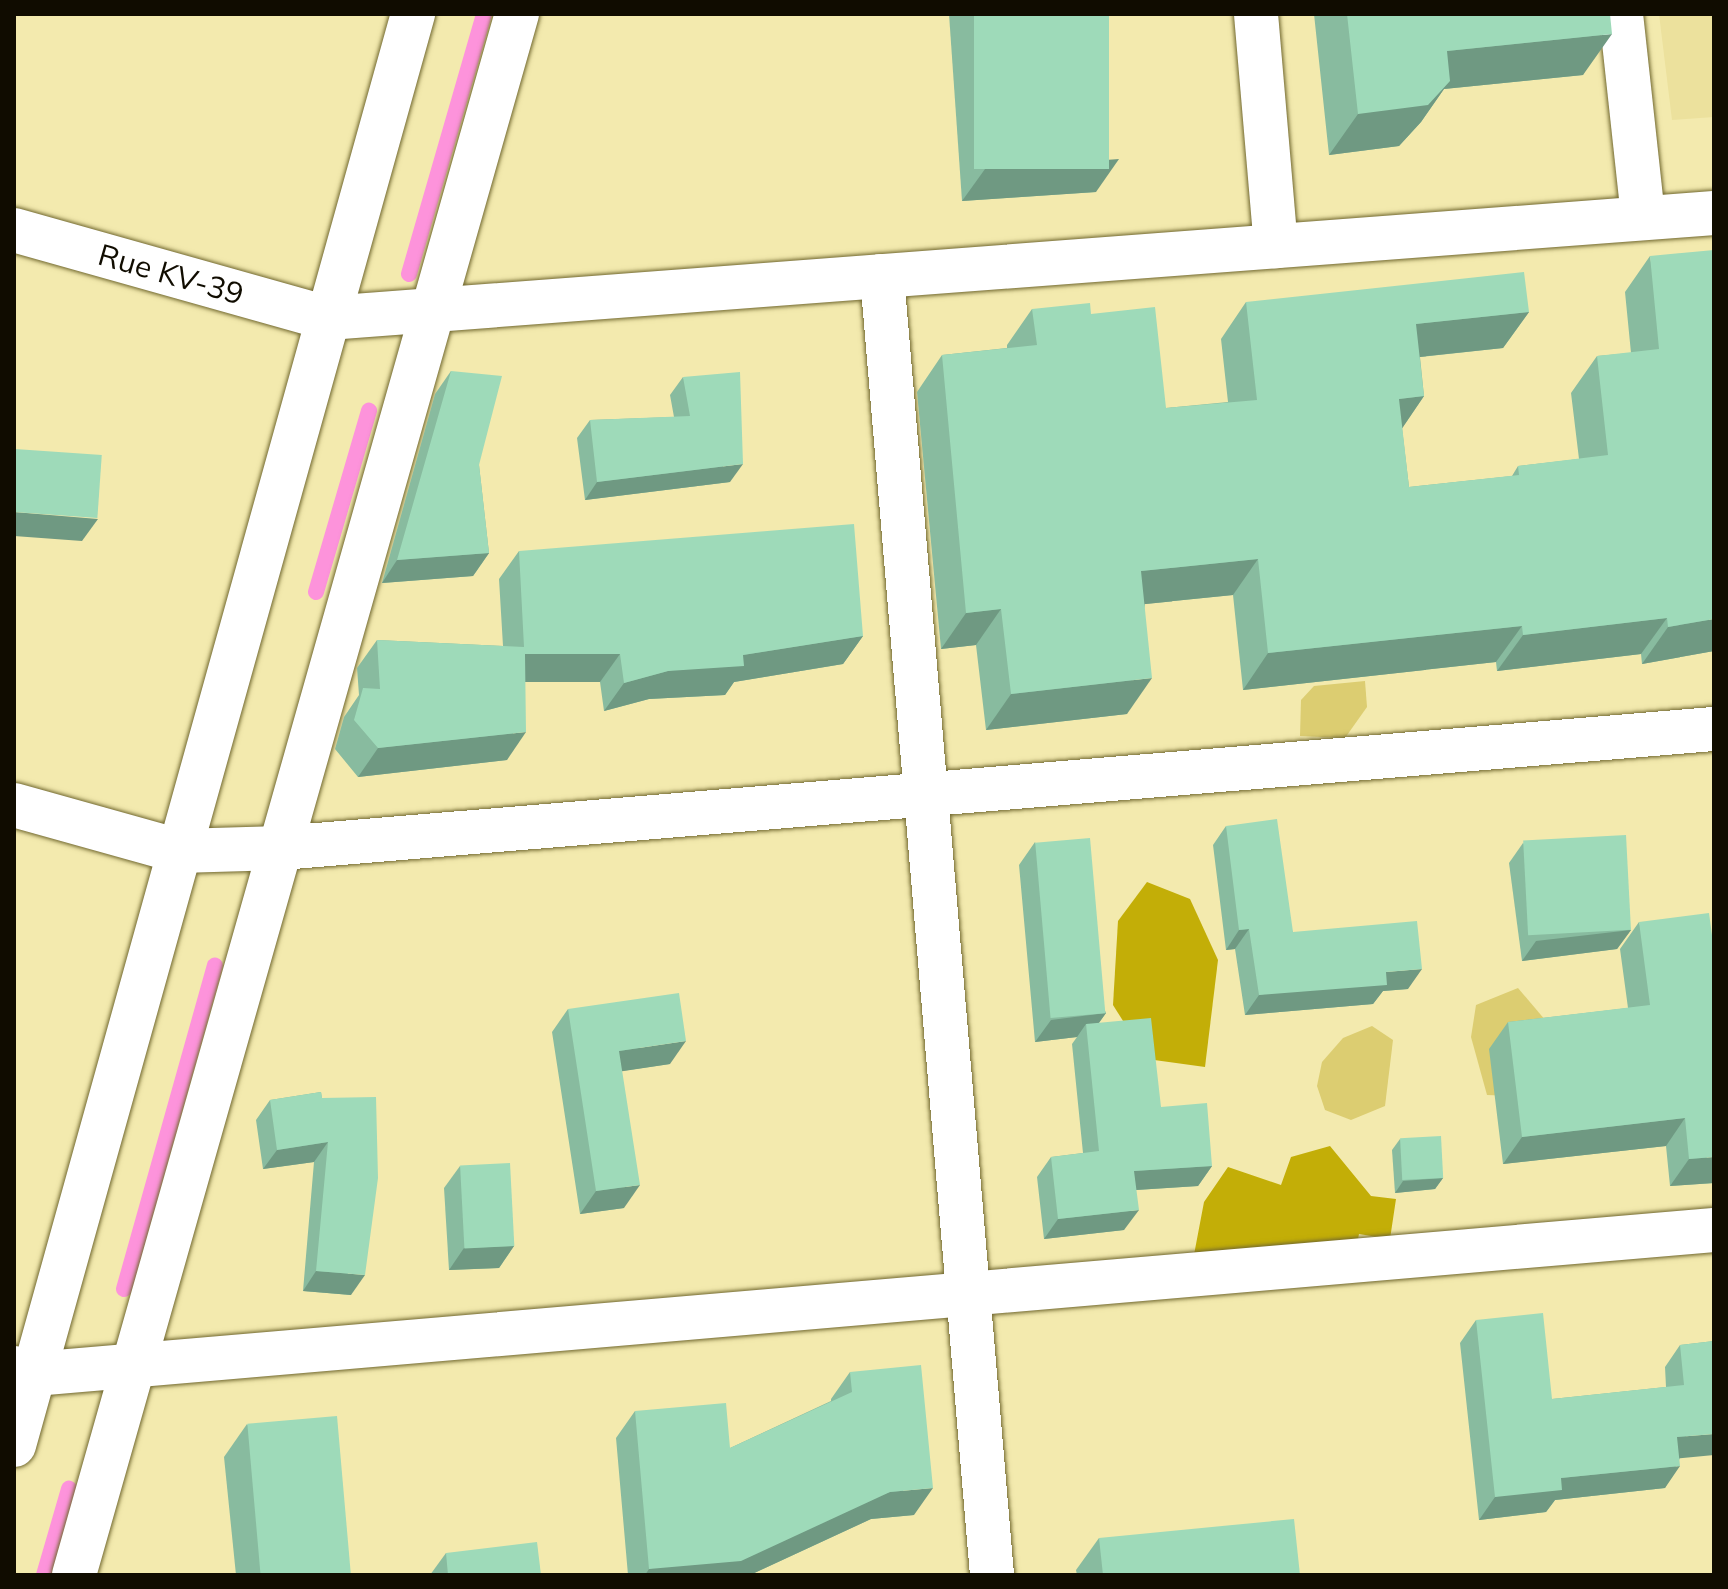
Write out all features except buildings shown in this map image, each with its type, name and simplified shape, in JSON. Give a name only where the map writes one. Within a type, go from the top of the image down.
[{"type":"street","points":[[14,1445],[24,1371],[179,851],[413,14]]},
{"type":"street","points":[[74,1575],[517,14]]},
{"type":"street","points":[[1256,14],[1276,246]]},
{"type":"street","points":[[1621,14],[1643,218]]},
{"type":"street","name":"Rue KV-39","points":[[14,230],[328,318],[432,315],[882,276],[1714,213]]},
{"type":"street","points":[[882,276],[992,1575]]},
{"type":"street","points":[[14,805],[179,851],[281,848],[924,792],[1714,729]]},
{"type":"street","points":[[24,1371],[133,1365],[1714,1230]]},
{"type":"shaded area","points":[[1659,14],[1714,14],[1714,117],[1672,120]]},
{"type":"shaded area","points":[[1365,681],[1367,707],[1345,738],[1300,736],[1301,700],[1314,686]]},
{"type":"shaded area","points":[[1147,882],[1190,899],[1218,960],[1205,1067],[1147,1059],[1113,1005],[1118,921]]},
{"type":"shaded area","points":[[1518,988],[1563,1041],[1537,1097],[1487,1095],[1471,1037],[1476,1005]]},
{"type":"shaded area","points":[[1372,1026],[1393,1040],[1385,1106],[1351,1120],[1325,1110],[1317,1086],[1322,1062],[1343,1038]]},
{"type":"shaded area","points":[[1330,1146],[1371,1196],[1396,1199],[1390,1239],[1359,1234],[1356,1249],[1193,1260],[1204,1202],[1228,1167],[1281,1185],[1291,1157]]},
{"type":"waterway","points":[[409,274],[484,14]]},
{"type":"waterway","points":[[316,592],[369,411]]},
{"type":"waterway","points":[[124,1289],[215,966]]},
{"type":"waterway","points":[[44,1575],[69,1489]]}]
